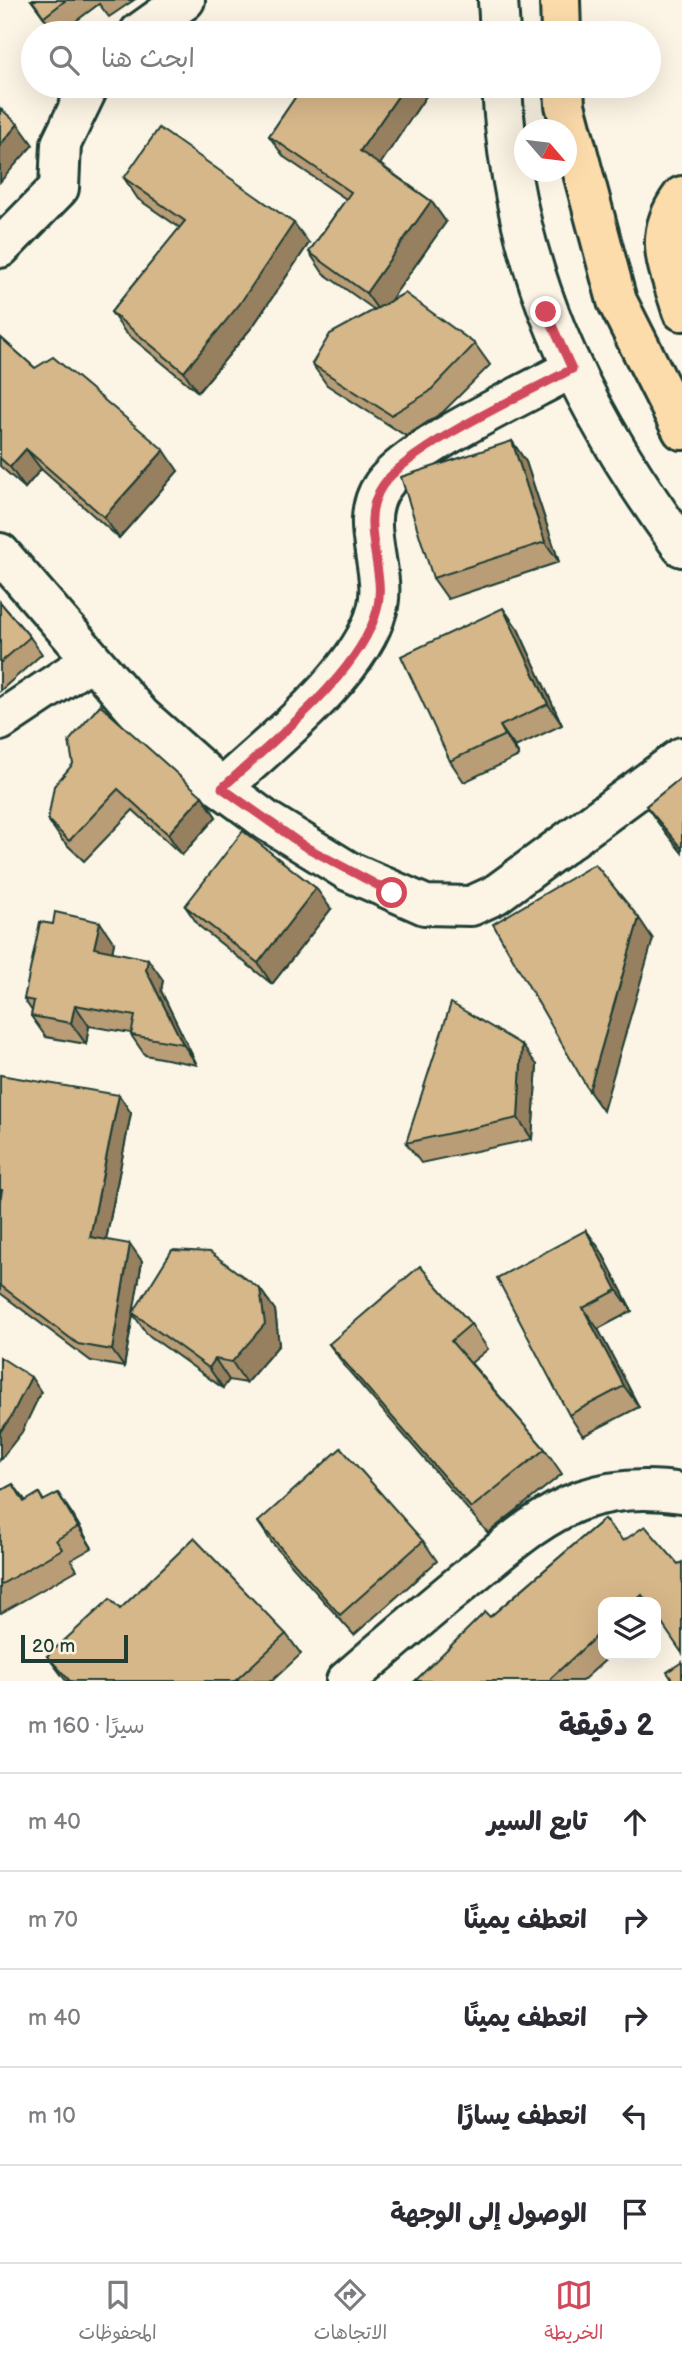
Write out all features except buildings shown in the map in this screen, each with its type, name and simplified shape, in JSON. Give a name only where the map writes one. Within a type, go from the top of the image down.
[{"type":"highway","points":[[560,0],[561,21]]},
{"type":"highway","points":[[565,98],[617,301],[682,430]]},
{"type":"highway","points":[[682,196],[673,208],[663,242],[682,311]]},
{"type":"street","points":[[156,21],[185,0]]},
{"type":"street","points":[[498,0],[499,21]]},
{"type":"street","points":[[0,248],[59,188],[61,144],[83,98]]},
{"type":"street","points":[[503,98],[509,163],[527,248],[546,312],[607,436],[682,547]]},
{"type":"street","points":[[222,788],[341,672],[370,628],[378,608],[379,587],[371,525],[381,487],[415,456],[572,369]]},
{"type":"street","points":[[0,553],[141,716],[222,788],[304,846],[348,871],[425,905],[451,908],[471,906],[495,895],[682,757]]},
{"type":"street","points":[[0,721],[90,660]]},
{"type":"street","points":[[346,1681],[484,1565],[550,1515],[583,1500],[622,1492],[656,1489],[682,1493]]},
{"type":"route","points":[[392,893],[304,846],[222,788],[296,719],[358,651],[378,608],[379,587],[371,525],[381,487],[415,456],[572,369],[546,312]]}]
